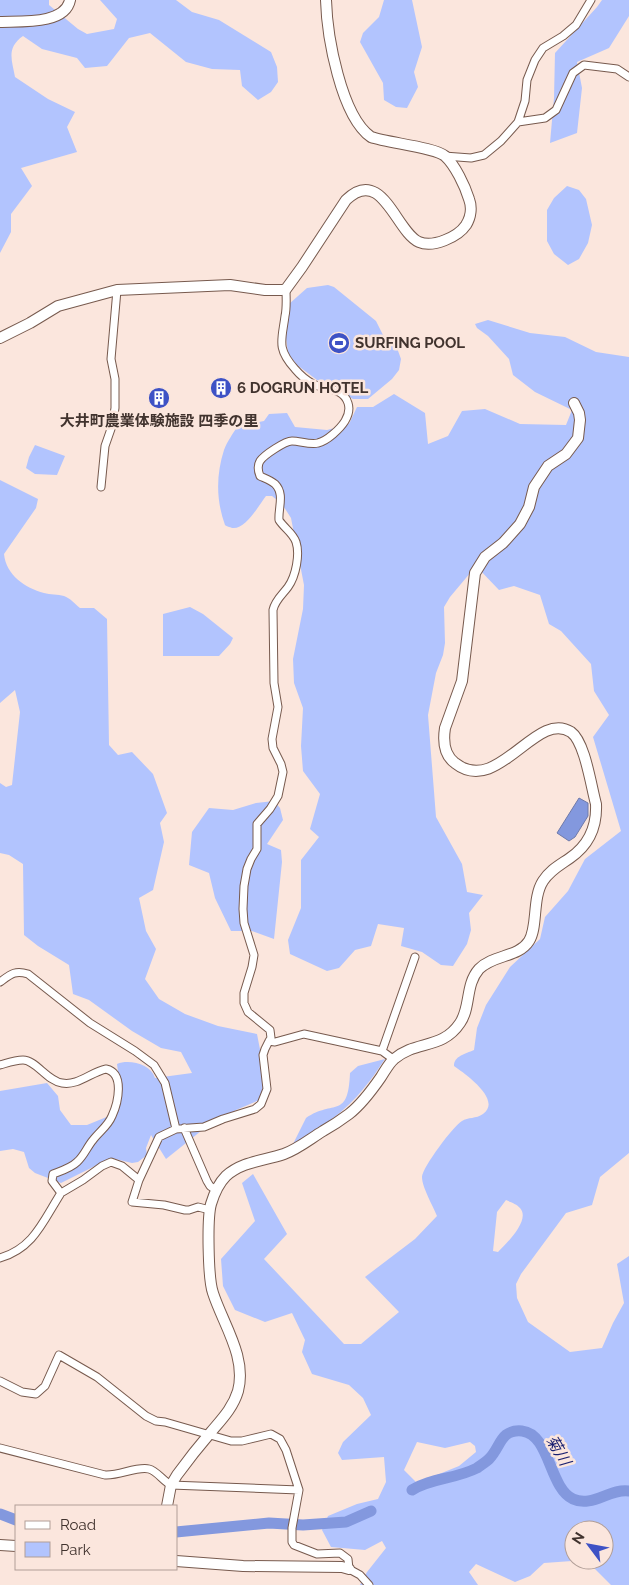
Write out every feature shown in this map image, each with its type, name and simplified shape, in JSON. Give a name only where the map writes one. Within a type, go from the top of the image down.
[{"type":"street","points":[[0,22],[52,18],[65,11],[70,0]]},
{"type":"street","points":[[326,0],[337,71],[350,109],[361,128],[377,139],[422,148],[444,156],[471,158],[484,155],[518,122],[525,101],[527,80],[535,60],[543,48],[563,36],[576,25],[591,0]]},
{"type":"street","points":[[518,122],[545,118],[556,110],[573,74],[584,65],[617,69],[629,77]]},
{"type":"street","points":[[210,1210],[198,1207],[185,1210],[164,1205],[132,1202],[159,1137],[176,1129],[204,1127],[255,1109],[261,1104],[267,1090],[263,1055],[265,1048],[272,1038],[270,1030],[248,1012],[244,1003],[244,993],[254,954],[244,923],[243,901],[247,869],[257,849],[257,824],[274,805],[280,788],[282,768],[273,748],[272,739],[278,707],[274,683],[273,610],[276,601],[292,581],[297,545],[294,538],[279,520],[280,491],[275,484],[260,476],[258,467],[263,458],[286,442],[318,443],[325,440],[342,426],[348,411],[348,402],[343,394],[337,390],[318,386],[310,382],[302,376],[287,358],[282,348],[281,337],[286,314],[286,289],[346,200],[356,192],[372,192],[385,201],[394,211],[409,235],[419,242],[434,244],[449,238],[461,230],[468,222],[470,203],[460,177],[444,156]]},
{"type":"street","points":[[0,338],[58,306],[117,290],[230,286],[265,290],[286,289]]},
{"type":"street","points":[[101,487],[105,446],[112,426],[115,408],[115,379],[111,359],[117,290]]},
{"type":"street","points":[[167,1505],[171,1485],[184,1465],[230,1408],[238,1392],[240,1376],[237,1354],[210,1282],[210,1210],[216,1190],[225,1177],[236,1169],[296,1148],[350,1114],[361,1103],[393,1059],[413,1048],[438,1042],[453,1032],[464,1015],[473,978],[488,962],[515,952],[527,944],[532,935],[537,896],[544,879],[555,868],[571,858],[583,847],[594,827],[596,804],[582,746],[572,733],[563,728],[549,729],[494,767],[476,771],[463,768],[453,761],[446,751],[444,736],[445,728],[462,681],[475,573],[485,557],[504,542],[520,524],[529,507],[534,487],[548,466],[566,454],[578,438],[580,420],[574,403]]},
{"type":"street","points":[[382,1051],[415,957]]},
{"type":"street","points":[[0,982],[20,971],[28,974],[90,1023],[154,1065],[165,1083],[176,1129]]},
{"type":"street","points":[[269,1041],[275,1042],[304,1034],[382,1051],[393,1059]]},
{"type":"street","points":[[0,1065],[22,1060],[27,1061],[47,1077],[62,1084],[70,1084],[106,1069],[111,1070],[116,1076],[118,1084],[117,1102],[112,1116],[75,1164],[53,1174],[52,1181],[61,1193]]},
{"type":"street","points":[[184,1128],[207,1181],[216,1190]]},
{"type":"street","points":[[0,1258],[23,1248],[32,1239],[61,1193],[84,1180],[102,1166],[111,1162],[122,1166],[140,1180]]},
{"type":"street","points":[[0,1381],[22,1392],[36,1394],[45,1386],[59,1355],[114,1389],[156,1422],[166,1422],[231,1441],[242,1441],[271,1434],[276,1436],[280,1439],[286,1450],[298,1490],[292,1525],[292,1542],[294,1545],[316,1554],[340,1553],[348,1559],[349,1568]]},
{"type":"street","points":[[0,1448],[112,1476],[148,1468],[171,1485],[298,1490]]},
{"type":"street","points":[[0,1544],[15,1546]]},
{"type":"street","points":[[178,1561],[243,1566],[342,1567],[349,1568],[360,1575],[370,1585]]},
{"type":"green space","points":[[0,0],[49,0],[49,5],[87,34],[114,29],[117,19],[100,0],[176,0],[192,12],[219,20],[271,52],[277,67],[278,82],[271,92],[258,100],[242,86],[240,70],[212,69],[186,62],[150,33],[129,38],[107,66],[85,68],[77,58],[42,49],[23,36],[14,45],[12,50],[15,77],[48,99],[75,112],[67,127],[77,152],[21,168],[32,186],[11,214],[11,232],[0,253]]},
{"type":"green space","points":[[384,0],[412,0],[422,47],[414,72],[418,87],[407,108],[396,107],[384,100],[383,83],[360,42],[363,33],[379,17]]},
{"type":"green space","points":[[602,0],[629,0],[629,16],[609,48],[577,62],[582,88],[577,133],[550,143],[555,53]]},
{"type":"green space","points":[[567,186],[579,190],[586,199],[592,225],[588,243],[579,259],[568,265],[554,254],[547,241],[547,210],[554,198]]},
{"type":"green space","name":"SURFING POOL","points":[[328,285],[334,287],[376,321],[383,335],[397,348],[401,359],[399,370],[392,379],[368,399],[353,399],[317,380],[297,365],[288,353],[286,338],[289,304],[307,288]]},
{"type":"green space","points":[[488,320],[530,333],[565,337],[596,352],[629,357],[629,1153],[600,1177],[592,1205],[566,1213],[521,1274],[516,1284],[517,1298],[528,1322],[570,1352],[602,1348],[624,1303],[617,1264],[629,1256],[629,1585],[611,1585],[596,1570],[614,1570],[614,1520],[564,1520],[564,1562],[544,1563],[530,1576],[515,1582],[476,1564],[469,1572],[478,1585],[360,1585],[367,1572],[386,1548],[382,1541],[365,1550],[331,1547],[322,1530],[328,1516],[357,1504],[378,1499],[386,1482],[384,1457],[342,1460],[338,1453],[343,1442],[371,1415],[363,1398],[349,1385],[312,1374],[302,1352],[305,1340],[292,1313],[265,1322],[235,1310],[223,1286],[221,1259],[255,1221],[242,1183],[253,1174],[287,1234],[264,1259],[344,1344],[361,1344],[399,1312],[365,1277],[415,1239],[437,1216],[424,1186],[423,1172],[439,1147],[458,1124],[464,1120],[480,1116],[488,1108],[488,1102],[480,1087],[454,1066],[454,1063],[461,1056],[474,1050],[477,1028],[486,1005],[510,967],[540,939],[545,917],[568,891],[585,859],[621,831],[593,737],[609,715],[594,691],[591,664],[561,631],[549,624],[540,595],[514,586],[499,590],[476,566],[444,607],[445,643],[443,655],[436,673],[428,715],[436,817],[462,864],[467,892],[483,895],[469,913],[471,930],[467,944],[453,966],[441,965],[422,952],[401,946],[404,928],[378,924],[371,946],[355,950],[339,968],[327,971],[290,954],[288,940],[301,908],[301,860],[319,837],[310,829],[320,794],[303,771],[301,746],[303,708],[294,683],[293,659],[303,609],[304,585],[291,518],[282,504],[272,496],[266,496],[243,525],[233,528],[225,525],[218,488],[218,478],[224,450],[238,426],[264,421],[269,414],[287,413],[295,427],[327,430],[349,424],[357,407],[373,407],[394,394],[425,413],[428,444],[448,436],[462,411],[485,409],[520,424],[566,425],[572,410],[535,392],[513,375],[509,359],[488,336],[477,328],[475,324]],"holes":[[[506,1200],[515,1204],[523,1213],[520,1225],[498,1252],[493,1251],[497,1212]],[[417,1442],[445,1448],[470,1442],[475,1446],[476,1452],[459,1466],[417,1483],[404,1470]]]},
{"type":"green space","points":[[35,445],[65,456],[57,475],[35,474],[26,468]]},
{"type":"green space","points":[[0,480],[38,499],[36,508],[4,554],[8,568],[18,580],[30,588],[46,594],[64,596],[80,608],[94,608],[107,619],[109,745],[118,755],[132,752],[153,774],[167,813],[160,823],[164,842],[153,890],[139,898],[146,931],[156,949],[145,979],[159,999],[185,1014],[218,1026],[257,1034],[269,1096],[236,1110],[201,1131],[166,1159],[151,1135],[146,1148],[147,1155],[138,1162],[132,1163],[111,1158],[61,1183],[35,1173],[29,1168],[24,1152],[13,1149],[0,1151],[0,1091],[47,1083],[58,1096],[60,1110],[71,1125],[87,1125],[109,1116],[121,1094],[117,1064],[127,1062],[139,1064],[149,1069],[155,1078],[192,1073],[181,1052],[161,1048],[132,1031],[89,1000],[73,994],[69,965],[24,935],[23,864],[9,855],[0,853],[0,783],[6,787],[12,785],[20,712],[15,690],[0,703]]},
{"type":"green space","points":[[190,607],[203,614],[233,638],[219,656],[163,656],[163,614]]},
{"type":"green space","points":[[274,801],[280,808],[283,820],[267,844],[281,850],[282,862],[274,939],[252,931],[231,931],[215,898],[209,873],[189,865],[192,832],[209,808],[233,810],[256,803]]},
{"type":"green space","points":[[385,1059],[367,1085],[349,1104],[313,1133],[293,1144],[306,1118],[343,1103],[349,1088],[350,1073],[358,1066]]},
{"type":"shaded area","points":[[579,798],[588,803],[588,816],[575,837],[569,841],[557,833]]},
{"type":"waterway","name":"菊川","points":[[412,1490],[427,1483],[469,1472],[477,1468],[489,1459],[505,1436],[515,1431],[522,1431],[531,1434],[538,1441],[559,1484],[565,1493],[573,1499],[587,1501],[615,1492],[629,1491]]},
{"type":"waterway","name":"菊川","points":[[178,1532],[269,1523],[303,1525],[346,1522],[371,1511]]},
{"type":"waterway","name":"菊川","points":[[0,1514],[15,1520]]},
{"type":"place","name":"SURFING POOL","points":[[339,343]]},
{"type":"place","name":"6 DOGRUN HOTEL","points":[[221,388]]},
{"type":"place","name":"大井町農業体験施設 四季の里","points":[[159,398]]}]
